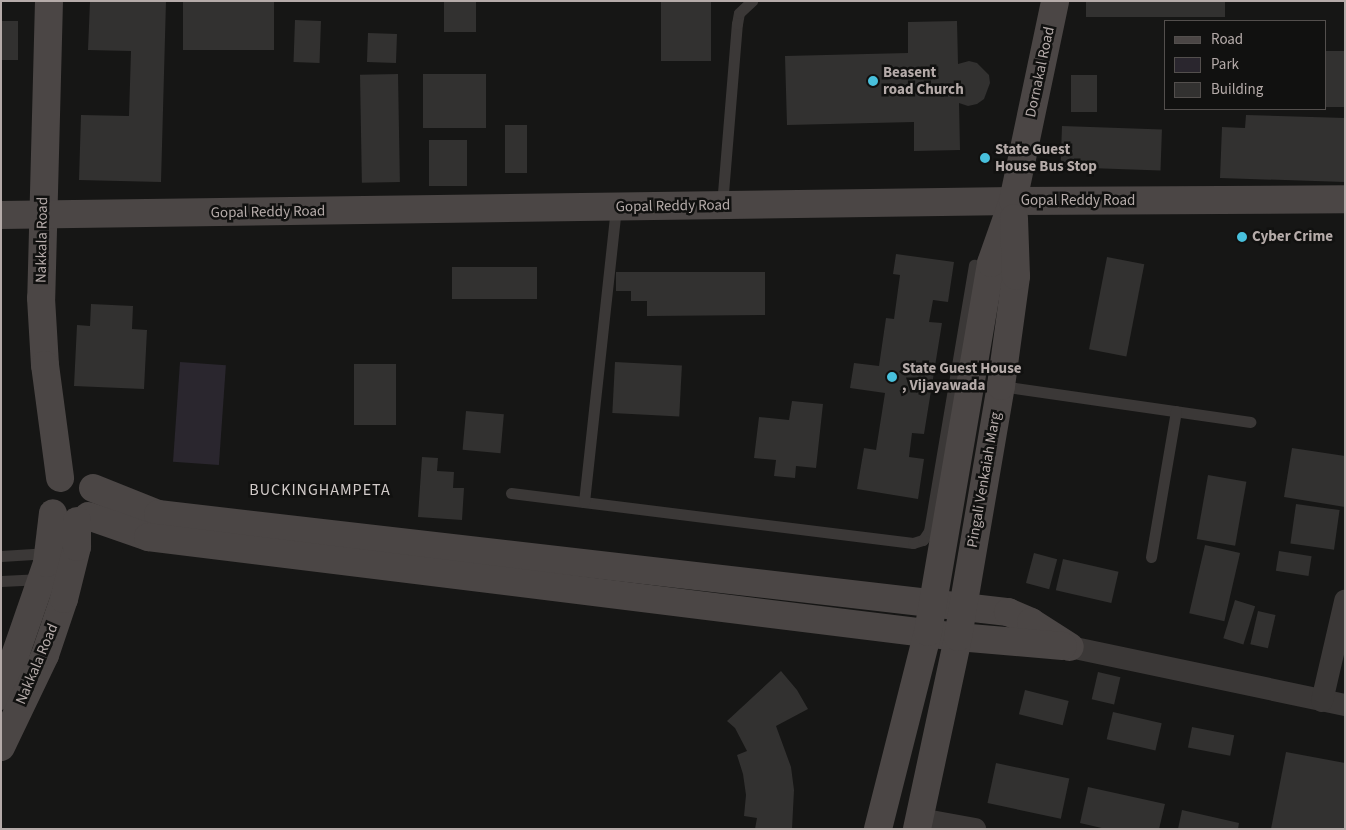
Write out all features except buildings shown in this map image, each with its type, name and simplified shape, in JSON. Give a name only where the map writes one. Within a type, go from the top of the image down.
[{"type":"street","name":"Nakkala Road","points":[[49,1],[42,215],[42,298],[45,365],[60,478]]},
{"type":"street","name":"Dornakal Road","points":[[1013,201],[1055,1]]},
{"type":"street","name":"Gopal Reddy Road","points":[[1,215],[1013,201],[1345,199]]},
{"type":"street","name":"Pingali Venkaiah Marg","points":[[919,824],[958,637],[1001,386],[1016,276],[1013,201]]},
{"type":"street","name":"Pingali Venkaiah Marg","points":[[878,829],[928,632],[991,263],[1013,201]]},
{"type":"street","points":[[1070,647],[1032,622],[1008,612],[368,536],[158,514],[93,488],[82,477],[67,475],[55,482],[49,494],[50,507],[73,517],[148,537],[958,637],[1070,647],[1345,705]]},
{"type":"street","points":[[73,517],[95,503],[93,488]]},
{"type":"street","name":"Nakkala Road","points":[[1,696],[42,579],[49,553],[73,517]]},
{"type":"street","name":"Nakkala Road","points":[[1,747],[45,655],[64,599],[77,546],[73,517]]},
{"type":"street","points":[[1322,701],[1345,601]]},
{"type":"street","points":[[919,824],[975,829]]},
{"type":"lane","points":[[722,205],[737,24],[739,13],[744,6],[752,1]]},
{"type":"lane","points":[[584,502],[616,207]]},
{"type":"lane","points":[[511,493],[913,544],[923,540],[929,531],[974,265]]},
{"type":"lane","points":[[1001,386],[1250,422]]},
{"type":"lane","points":[[1151,557],[1176,411]]},
{"type":"lane","points":[[1,556],[49,553]]},
{"type":"lane","points":[[1,581],[42,579]]},
{"type":"green space","points":[[180,362],[226,365],[219,465],[173,462]]},
{"type":"place","name":"Beasent road Church","points":[[873,81]]},
{"type":"place","name":"State Guest House Bus Stop","points":[[985,158]]},
{"type":"place","name":"Cyber Crime","points":[[1242,237]]},
{"type":"place","name":"State Guest House , Vijayawada","points":[[892,377]]},
{"type":"district","name":"BUCKINGHAMPETA","points":[[320,490]]}]
